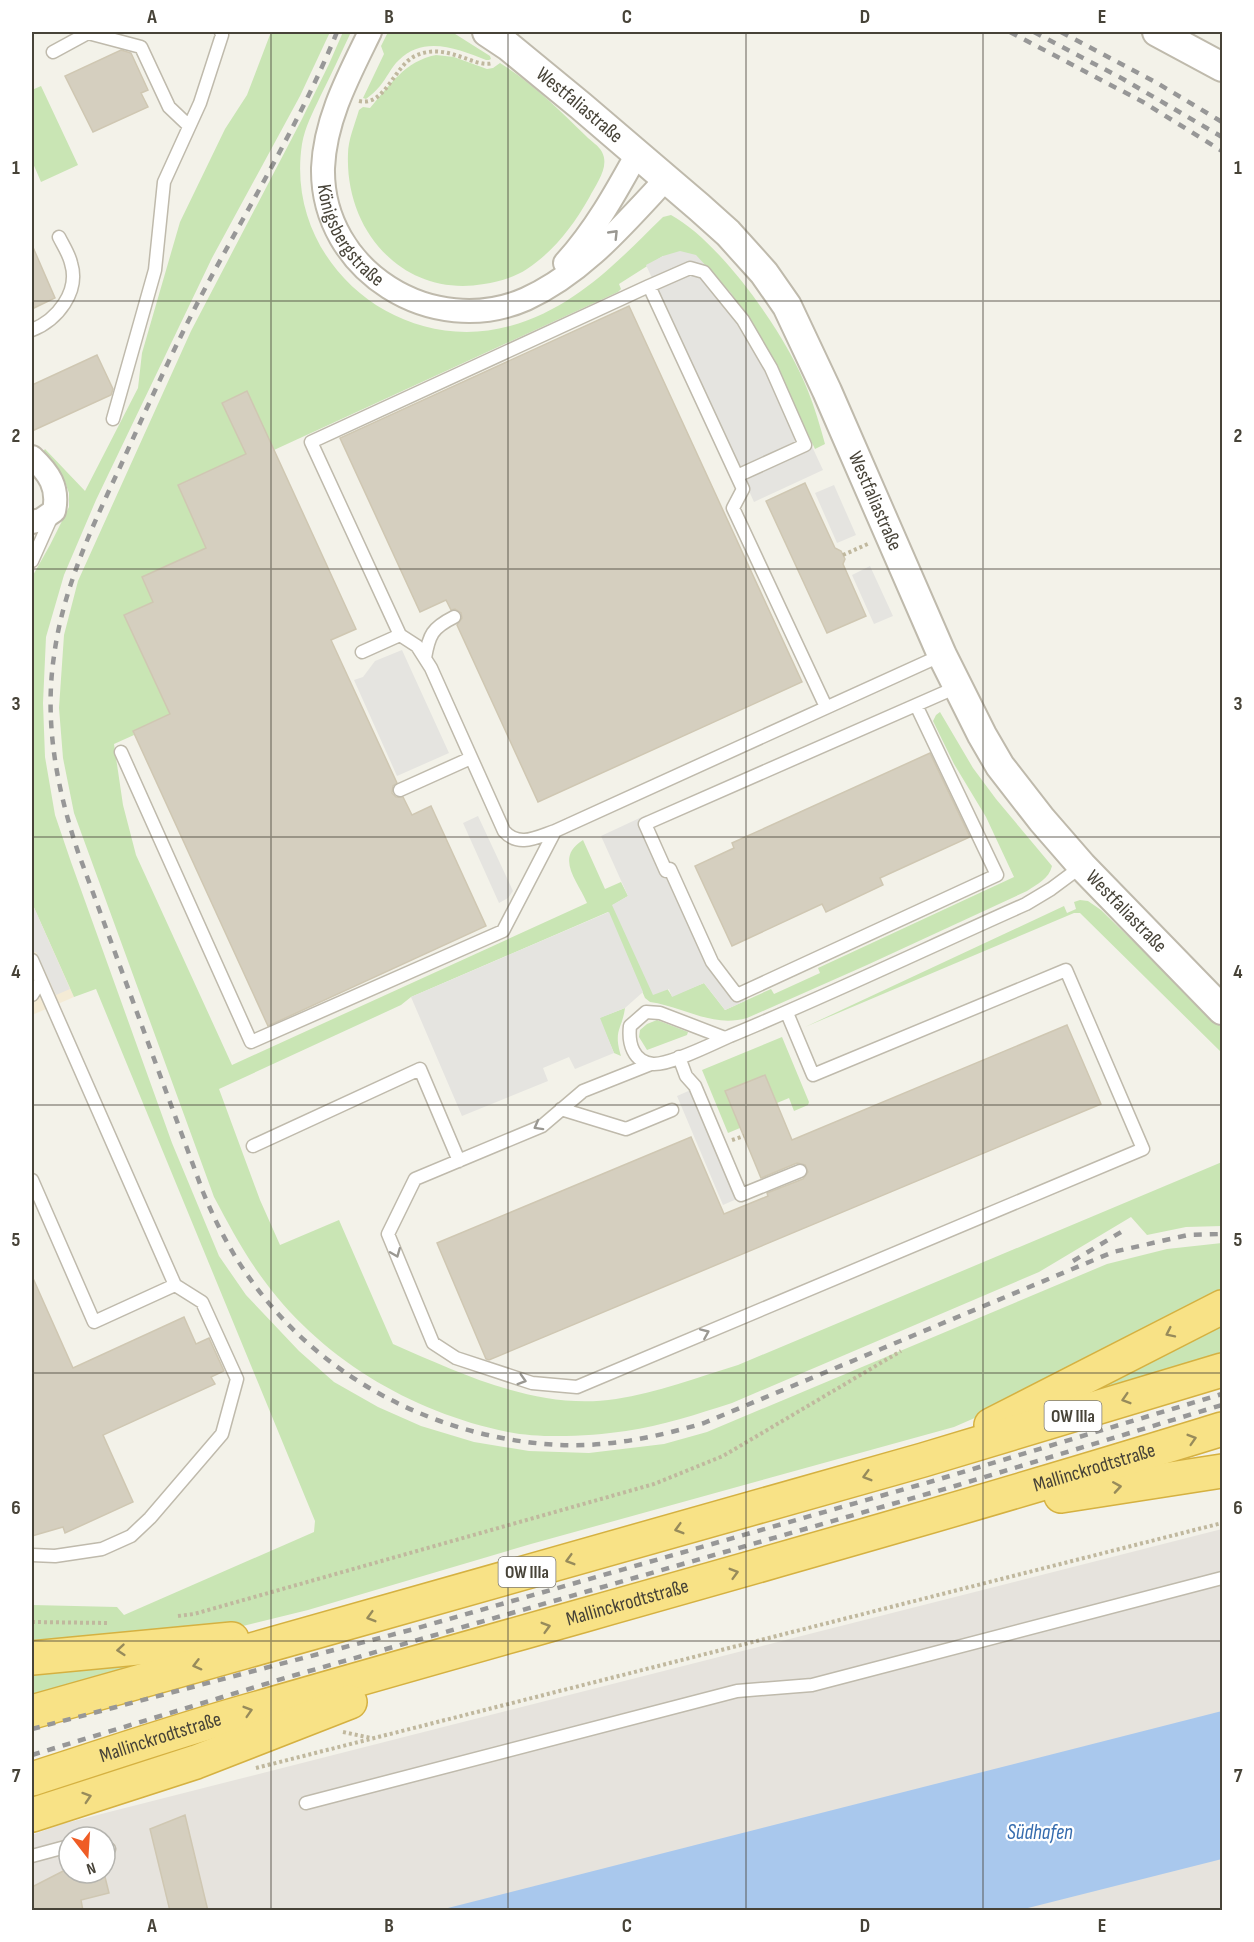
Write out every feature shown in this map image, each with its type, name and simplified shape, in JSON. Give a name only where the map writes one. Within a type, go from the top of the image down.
[{"type":"highway","points":[[923,1460],[1222,1307]]},
{"type":"highway","name":"OW IIIa","points":[[294,1639],[923,1460],[1222,1370]]},
{"type":"highway","name":"Mallinckrodtstraße","points":[[32,1779],[255,1708],[490,1643],[1222,1429]]},
{"type":"highway","points":[[935,1514],[1222,1471]]},
{"type":"highway","points":[[32,1658],[220,1640],[294,1639]]},
{"type":"highway","points":[[32,1712],[294,1639]]},
{"type":"highway","points":[[32,1815],[196,1762],[386,1688],[490,1643]]},
{"type":"street","name":"Königsbergstraße","points":[[370,32],[340,94],[326,144],[324,168],[327,201],[338,233],[347,247],[382,284],[395,292],[427,306],[480,311],[511,304],[535,294],[583,264],[666,179]]},
{"type":"street","points":[[1157,32],[1222,67]]},
{"type":"street","name":"Westfaliastraße","points":[[493,44],[508,46],[637,154],[728,233],[764,273],[787,306],[942,655],[1000,766],[1082,866],[1222,1010]]},
{"type":"street","name":"Königsbergstraße","points":[[535,294],[584,242],[637,154]]},
{"type":"street","points":[[32,457],[44,469],[52,483],[56,497],[54,511],[41,520],[32,522]]},
{"type":"lane","points":[[113,419],[155,270],[164,182],[200,102],[222,35],[221,32]]},
{"type":"lane","points":[[53,52],[88,33],[141,47],[169,107],[189,126]]},
{"type":"lane","points":[[32,330],[49,320],[65,306],[72,285],[72,264],[59,237]]},
{"type":"lane","points":[[737,476],[806,445],[771,368],[743,320],[704,272],[690,268],[312,442],[400,635],[417,646],[431,668],[504,831],[510,838],[525,841],[555,831],[942,655]]},
{"type":"lane","points":[[649,286],[743,489],[733,508],[826,707]]},
{"type":"lane","points":[[32,561],[54,511]]},
{"type":"lane","points":[[424,658],[429,637],[441,624],[454,617]]},
{"type":"lane","points":[[362,652],[400,635]]},
{"type":"lane","points":[[916,705],[997,875],[737,995],[712,962],[670,869],[666,871],[645,824],[916,705],[957,687]]},
{"type":"lane","points":[[121,752],[251,1042],[503,931],[555,831]]},
{"type":"lane","points":[[400,790],[471,758]]},
{"type":"lane","points":[[786,1012],[813,1075],[1066,970],[1143,1149],[577,1388],[532,1383],[456,1358],[433,1343],[388,1234],[415,1179],[542,1126],[583,1091],[651,1064],[663,1064],[725,1038],[1026,904],[1052,889],[1082,866]]},
{"type":"lane","points":[[32,960],[175,1285],[202,1302],[237,1379],[222,1434],[150,1518],[131,1536],[102,1549],[55,1556],[32,1555]]},
{"type":"lane","points":[[32,995],[41,981]]},
{"type":"lane","points":[[651,1064],[639,1059],[632,1051],[628,1039],[630,1026],[646,1012],[660,1013],[725,1038]]},
{"type":"lane","points":[[679,1057],[686,1076],[695,1086],[741,1195],[800,1171]]},
{"type":"lane","points":[[253,1146],[420,1069],[459,1161]]},
{"type":"lane","points":[[561,1109],[626,1129],[672,1110]]},
{"type":"lane","points":[[32,1180],[94,1323],[175,1285]]},
{"type":"lane","points":[[306,1803],[737,1691],[812,1685],[1222,1578]]},
{"type":"lane","points":[[32,1856],[57,1849]]},
{"type":"path","points":[[359,101],[375,99],[401,67],[420,54],[441,51],[487,65],[493,63],[493,44]]},
{"type":"path","points":[[173,1617],[194,1614],[298,1586],[654,1484],[723,1456],[901,1351]]},
{"type":"path","points":[[371,1738],[1222,1522]]},
{"type":"path","points":[[32,1622],[109,1623]]},
{"type":"shaded area","points":[[680,251],[696,255],[731,293],[765,346],[823,470],[754,502],[646,265],[663,256]]},
{"type":"shaded area","points":[[834,485],[856,535],[837,543],[815,493]]},
{"type":"shaded area","points":[[870,566],[893,616],[874,624],[852,575]]},
{"type":"shaded area","points":[[402,650],[449,753],[397,776],[354,680],[363,677],[375,661]]},
{"type":"shaded area","points":[[646,815],[666,864],[671,862],[715,960],[745,1001],[725,1010],[704,983],[672,997],[669,989],[653,995],[612,905],[628,896],[601,836]]},
{"type":"shaded area","points":[[478,816],[513,891],[508,898],[499,903],[463,823]]},
{"type":"shaded area","points":[[32,903],[74,997],[32,1015]]},
{"type":"shaded area","points":[[32,903],[70,989],[56,995],[36,952],[32,953]]},
{"type":"shaded area","points":[[609,912],[643,992],[625,1008],[600,1018],[614,1053],[575,1069],[569,1057],[543,1068],[548,1081],[462,1116],[411,997]]},
{"type":"shaded area","points":[[693,1089],[739,1198],[723,1205],[677,1096]]},
{"type":"shaded area","points":[[1222,1529],[1222,1910],[32,1910],[32,1835],[57,1826],[57,1885],[117,1885],[117,1825],[59,1825]]},
{"type":"green space","points":[[271,32],[330,32],[300,96],[212,258],[96,500],[64,575],[46,637],[43,703],[45,757],[55,815],[71,862],[172,1143],[219,1256],[246,1295],[299,1351],[334,1382],[378,1407],[421,1426],[474,1442],[529,1451],[589,1453],[664,1444],[707,1432],[1107,1264],[1167,1249],[1222,1243],[1222,1298],[1016,1400],[954,1427],[531,1544],[308,1610],[223,1631],[32,1646],[32,1605],[117,1607],[124,1615],[314,1532],[315,1521],[96,989],[74,997],[32,903],[32,577],[69,507],[69,493],[65,482],[42,453],[45,449],[85,491],[138,388],[142,353],[180,222],[225,129],[247,95]]},
{"type":"green space","points":[[343,32],[351,32],[303,138],[301,187],[311,226],[330,261],[357,290],[390,313],[427,327],[468,332],[510,326],[555,308],[594,282],[663,217],[671,215],[711,246],[751,293],[769,319],[798,369],[813,404],[825,444],[815,449],[765,346],[663,256],[619,284],[621,289],[618,292],[274,450],[222,403],[246,454],[178,485],[206,548],[142,577],[153,602],[125,615],[170,714],[133,731],[134,735],[114,744],[123,805],[136,855],[232,1065],[587,903],[574,878],[569,862],[574,847],[583,840],[605,889],[621,882],[628,896],[613,905],[672,996],[704,983],[725,1010],[771,989],[774,994],[820,973],[818,968],[1014,877],[986,817],[954,764],[933,721],[940,712],[973,768],[1052,866],[1045,878],[1027,891],[747,1018],[734,1020],[710,1019],[650,1002],[645,998],[608,912],[411,997],[401,1005],[219,1089],[260,1200],[280,1245],[339,1220],[393,1344],[473,1378],[501,1387],[558,1400],[587,1401],[616,1399],[647,1393],[738,1365],[1222,1162],[1222,1226],[1186,1227],[1147,1235],[1131,1217],[1039,1272],[732,1403],[653,1426],[583,1435],[536,1436],[508,1432],[436,1411],[402,1395],[369,1377],[309,1331],[260,1275],[214,1197],[74,813],[63,758],[59,708],[64,635],[78,581],[191,331],[302,119]]},
{"type":"green space","points":[[388,32],[452,32],[490,56],[491,59],[486,60],[441,46],[419,48],[399,60],[377,90],[366,99],[363,98],[384,54],[381,46]]},
{"type":"green space","points":[[436,55],[454,57],[487,69],[500,63],[556,106],[599,148],[604,158],[603,169],[598,181],[583,208],[562,237],[537,262],[501,280],[455,286],[429,281],[405,270],[385,254],[369,233],[357,209],[350,183],[348,149],[359,110],[363,107],[370,108],[407,68]]},
{"type":"green space","points":[[41,86],[78,165],[41,182],[32,161],[32,90]]},
{"type":"green space","points":[[1088,901],[1101,910],[1222,1028],[1222,1053],[1080,913],[1074,913],[805,1027],[1064,906],[1067,913],[1076,909],[1074,902]]},
{"type":"green space","points":[[625,1008],[618,1035],[621,1056],[614,1053],[599,1018]]},
{"type":"green space","points":[[657,1020],[688,1032],[687,1035],[647,1050],[639,1037],[640,1030]]},
{"type":"green space","points":[[782,1037],[809,1102],[808,1105],[794,1111],[789,1098],[777,1103],[765,1075],[740,1128],[728,1133],[702,1070]]},
{"type":"green space","points":[[1222,1316],[1222,1354],[1046,1409]]},
{"type":"green space","points":[[171,1656],[32,1698],[32,1668]]},
{"type":"water","name":"Südhafen","points":[[1222,1711],[1222,1859],[1020,1910],[440,1910]]},
{"type":"building","points":[[121,50],[131,53],[148,90],[141,93],[148,107],[93,132],[65,76]]},
{"type":"building","points":[[32,245],[55,298],[32,309]]},
{"type":"building","points":[[629,306],[802,682],[538,802],[457,625],[462,618],[461,613],[455,609],[451,610],[446,600],[420,612],[340,438]]},
{"type":"building","points":[[97,355],[113,389],[111,395],[32,431],[32,385]]},
{"type":"building","points":[[247,391],[356,629],[331,640],[397,783],[393,786],[392,793],[396,797],[403,797],[412,815],[431,806],[486,926],[268,1026],[133,731],[170,714],[124,615],[153,602],[142,577],[206,548],[178,485],[246,454],[222,403]]},
{"type":"building","points":[[805,483],[835,548],[841,551],[845,559],[843,564],[866,616],[827,633],[766,501]]},
{"type":"building","points":[[930,753],[970,837],[880,878],[883,885],[826,912],[822,904],[732,946],[695,866],[734,848],[732,843]]},
{"type":"building","points":[[1067,1025],[1101,1104],[489,1360],[486,1359],[437,1243],[691,1137],[724,1214],[803,1179],[808,1172],[805,1165],[797,1163],[761,1178],[725,1091],[765,1075],[792,1140]]},
{"type":"building","points":[[32,1276],[73,1368],[184,1317],[196,1344],[209,1338],[224,1371],[211,1377],[215,1384],[103,1435],[133,1502],[65,1533],[63,1527],[32,1536]]},
{"type":"building","points":[[185,1815],[208,1911],[170,1911],[150,1829]]},
{"type":"building","points":[[57,1874],[57,1885],[107,1885],[109,1893],[81,1900],[83,1911],[34,1911],[32,1887]]},
{"type":"railway","points":[[337,32],[293,127],[186,326],[100,511],[80,558],[64,606],[51,681],[54,756],[64,804],[78,852],[203,1192],[240,1265],[256,1287],[285,1321],[317,1351],[353,1378],[391,1400],[431,1418],[473,1431],[516,1440],[560,1445],[597,1444],[651,1437],[704,1423],[1113,1252],[1188,1235],[1222,1234]]},
{"type":"railway","points":[[1010,32],[1143,102],[1222,151]]},
{"type":"railway","points":[[1034,32],[1123,79],[1222,137]]},
{"type":"railway","points":[[1061,32],[1157,83],[1222,122]]},
{"type":"railway","points":[[1073,1261],[1126,1229]]},
{"type":"railway","points":[[32,1729],[414,1629],[933,1481],[1222,1394]]},
{"type":"railway","points":[[32,1755],[285,1678],[955,1486],[1222,1405]]}]
